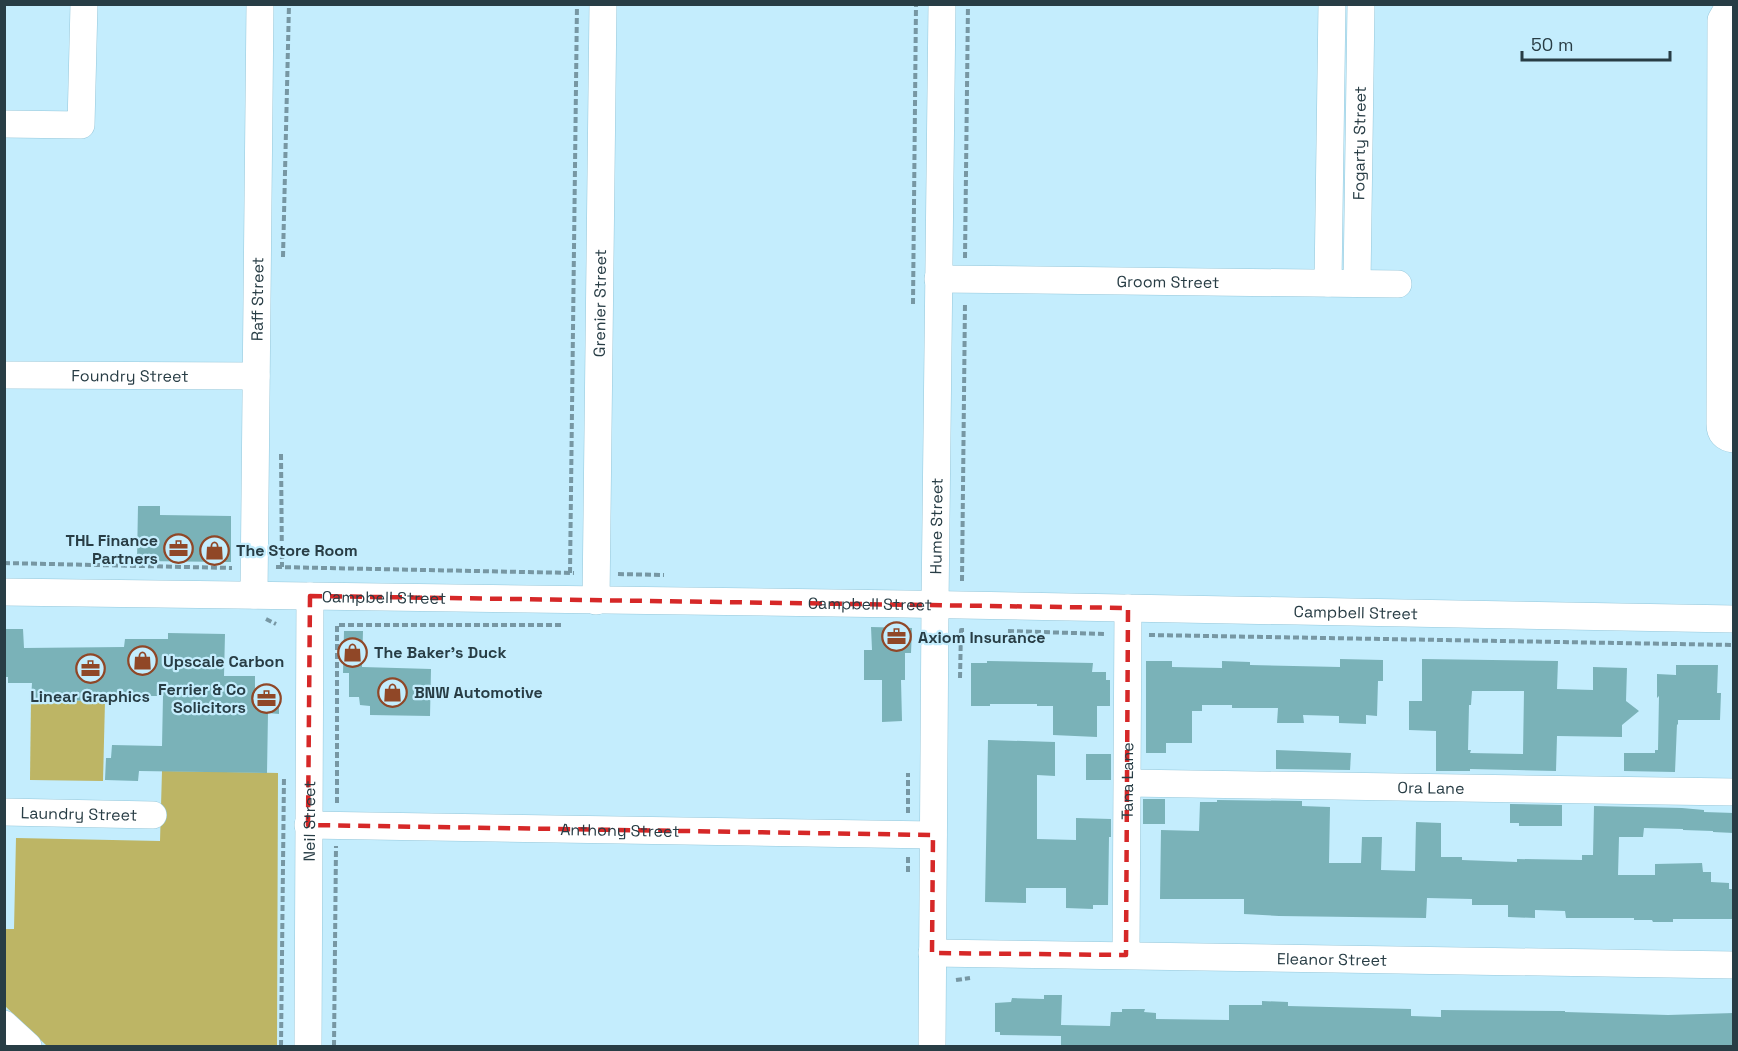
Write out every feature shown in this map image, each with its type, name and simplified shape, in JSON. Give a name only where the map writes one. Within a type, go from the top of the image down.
[{"type":"street","points":[[4,124],[81,125],[84,4]]},
{"type":"street","name":"Raff Street","points":[[254,596],[260,4]]},
{"type":"street","name":"Grenier Street","points":[[596,601],[603,4]]},
{"type":"street","name":"Hume Street","points":[[932,1047],[934,605],[942,4]]},
{"type":"street","name":"Fogarty Street","points":[[1328,283],[1332,4]]},
{"type":"street","name":"Fogarty Street","points":[[1357,283],[1361,4]]},
{"type":"street","points":[[1734,9],[1725,13],[1721,20],[1720,424],[1723,435],[1734,439]]},
{"type":"street","name":"Groom Street","points":[[938,279],[1398,284]]},
{"type":"street","name":"Foundry Street","points":[[4,375],[256,376]]},
{"type":"street","name":"Campbell Street","points":[[4,592],[934,605],[1128,621],[1734,619]]},
{"type":"street","name":"Neil Street","points":[[308,1047],[310,596]]},
{"type":"street","name":"Tana Lane","points":[[1126,955],[1128,621]]},
{"type":"street","name":"Ora Lane","points":[[1128,783],[1734,792]]},
{"type":"street","name":"Laundry Street","points":[[4,812],[153,814]]},
{"type":"street","name":"Anthony Street","points":[[308,825],[933,835]]},
{"type":"street","name":"Eleanor Street","points":[[932,953],[1734,965]]},
{"type":"street","points":[[4,1024],[28,1047]]},
{"type":"path","points":[[283,266],[289,4]]},
{"type":"path","points":[[570,573],[577,4]]},
{"type":"path","points":[[913,310],[916,4]]},
{"type":"path","points":[[968,4],[961,581],[973,581]]},
{"type":"path","points":[[4,563],[282,567],[281,453]]},
{"type":"path","points":[[996,631],[1128,621],[1734,645]]},
{"type":"path","points":[[338,625],[574,625]]},
{"type":"path","points":[[961,630],[972,630]]},
{"type":"path","points":[[281,1047],[284,772]]},
{"type":"highlighted area","points":[[310,596],[1128,608],[1126,955],[932,953],[933,835],[308,825]]},
{"type":"shaded area","points":[[31,700],[105,701],[103,781],[30,780]]},
{"type":"shaded area","points":[[162,771],[278,773],[277,1046],[47,1046],[5,1006],[4,929],[14,929],[16,838],[160,841]]},
{"type":"building","points":[[138,506],[160,506],[160,515],[231,516],[231,562],[137,561]]},
{"type":"building","points":[[871,627],[912,628],[911,653],[905,653],[905,680],[901,680],[902,721],[882,722],[882,680],[864,680],[864,650],[872,650]]},
{"type":"building","points":[[4,629],[23,629],[24,648],[124,647],[125,639],[168,639],[168,633],[225,634],[224,676],[255,676],[255,688],[279,689],[279,714],[268,713],[267,773],[139,771],[138,781],[105,780],[106,758],[111,758],[112,745],[162,746],[163,696],[105,696],[105,701],[31,700],[32,683],[8,683],[8,677],[4,677]]},
{"type":"building","points":[[344,631],[363,631],[362,667],[431,669],[430,716],[370,715],[370,706],[360,705],[359,697],[349,697],[349,673],[343,673]]},
{"type":"building","points":[[1340,659],[1383,660],[1383,681],[1378,681],[1377,716],[1366,715],[1366,724],[1339,723],[1339,716],[1303,715],[1304,723],[1277,723],[1278,708],[1232,708],[1232,705],[1202,705],[1202,711],[1192,711],[1192,743],[1166,743],[1166,753],[1146,753],[1146,661],[1172,661],[1172,667],[1222,668],[1222,661],[1250,662],[1250,665],[1340,667]]},
{"type":"building","points":[[1422,659],[1558,661],[1557,689],[1593,690],[1593,667],[1627,668],[1626,701],[1639,711],[1622,725],[1622,737],[1557,736],[1556,771],[1470,769],[1470,771],[1436,771],[1436,731],[1409,730],[1409,701],[1422,701]],"holes":[[[1472,691],[1524,691],[1523,754],[1470,753],[1471,750],[1468,750],[1469,705],[1471,705]]]},
{"type":"building","points":[[987,661],[1093,663],[1092,672],[1106,672],[1106,680],[1110,680],[1110,706],[1097,706],[1097,737],[1053,735],[1053,706],[990,704],[990,706],[971,706],[971,663],[987,663]]},
{"type":"building","points":[[1676,665],[1718,665],[1717,693],[1721,693],[1720,720],[1678,720],[1675,772],[1624,771],[1624,753],[1655,753],[1655,750],[1658,750],[1657,674],[1676,675]]},
{"type":"building","points":[[988,740],[1055,742],[1055,776],[1037,775],[1037,839],[1076,840],[1076,818],[1111,819],[1108,905],[1093,905],[1093,909],[1066,908],[1066,888],[1026,888],[1026,903],[985,902]]},
{"type":"building","points":[[1276,750],[1351,753],[1350,770],[1276,769]]},
{"type":"building","points":[[1086,754],[1111,754],[1111,780],[1086,780]]},
{"type":"building","points":[[1143,799],[1165,799],[1165,824],[1143,824]]},
{"type":"building","points":[[1217,800],[1302,801],[1302,806],[1330,807],[1329,863],[1361,863],[1362,837],[1382,837],[1381,870],[1415,871],[1416,822],[1441,823],[1441,857],[1517,862],[1517,859],[1582,860],[1582,855],[1593,855],[1594,806],[1682,808],[1704,810],[1704,812],[1734,813],[1734,833],[1644,828],[1643,837],[1619,837],[1618,875],[1655,875],[1655,864],[1702,863],[1703,872],[1711,872],[1711,882],[1729,883],[1729,889],[1734,889],[1734,919],[1673,919],[1673,922],[1653,922],[1652,920],[1634,920],[1634,918],[1566,918],[1565,911],[1535,910],[1535,918],[1508,917],[1508,905],[1472,905],[1472,899],[1427,898],[1426,918],[1279,916],[1244,914],[1244,899],[1160,899],[1161,830],[1199,831],[1200,802],[1217,802]]},
{"type":"building","points":[[1510,804],[1562,805],[1562,826],[1519,826],[1519,823],[1510,823]]},
{"type":"building","points":[[1044,995],[1062,995],[1061,1025],[1110,1026],[1111,1012],[1122,1012],[1122,1009],[1145,1009],[1144,1012],[1156,1013],[1156,1019],[1229,1020],[1229,1005],[1262,1005],[1262,1001],[1288,1002],[1288,1006],[1411,1009],[1411,1016],[1441,1017],[1441,1010],[1668,1015],[1734,1013],[1734,1047],[1076,1047],[1061,1046],[1061,1036],[1000,1035],[1000,1032],[995,1032],[995,1003],[1011,1002],[1012,998],[1044,999]]},
{"type":"place","name":"THL Finance Partners","points":[[179,549]]},
{"type":"place","name":"The Store Room","points":[[215,550]]},
{"type":"place","name":"Axiom Insurance","points":[[897,637]]},
{"type":"place","name":"The Baker's Duck","points":[[353,652]]},
{"type":"place","name":"Upscale Carbon","points":[[142,661]]},
{"type":"place","name":"Linear Graphics","points":[[90,668]]},
{"type":"place","name":"BNW Automotive","points":[[393,692]]},
{"type":"place","name":"Ferrier & Co Solicitors","points":[[267,698]]}]
